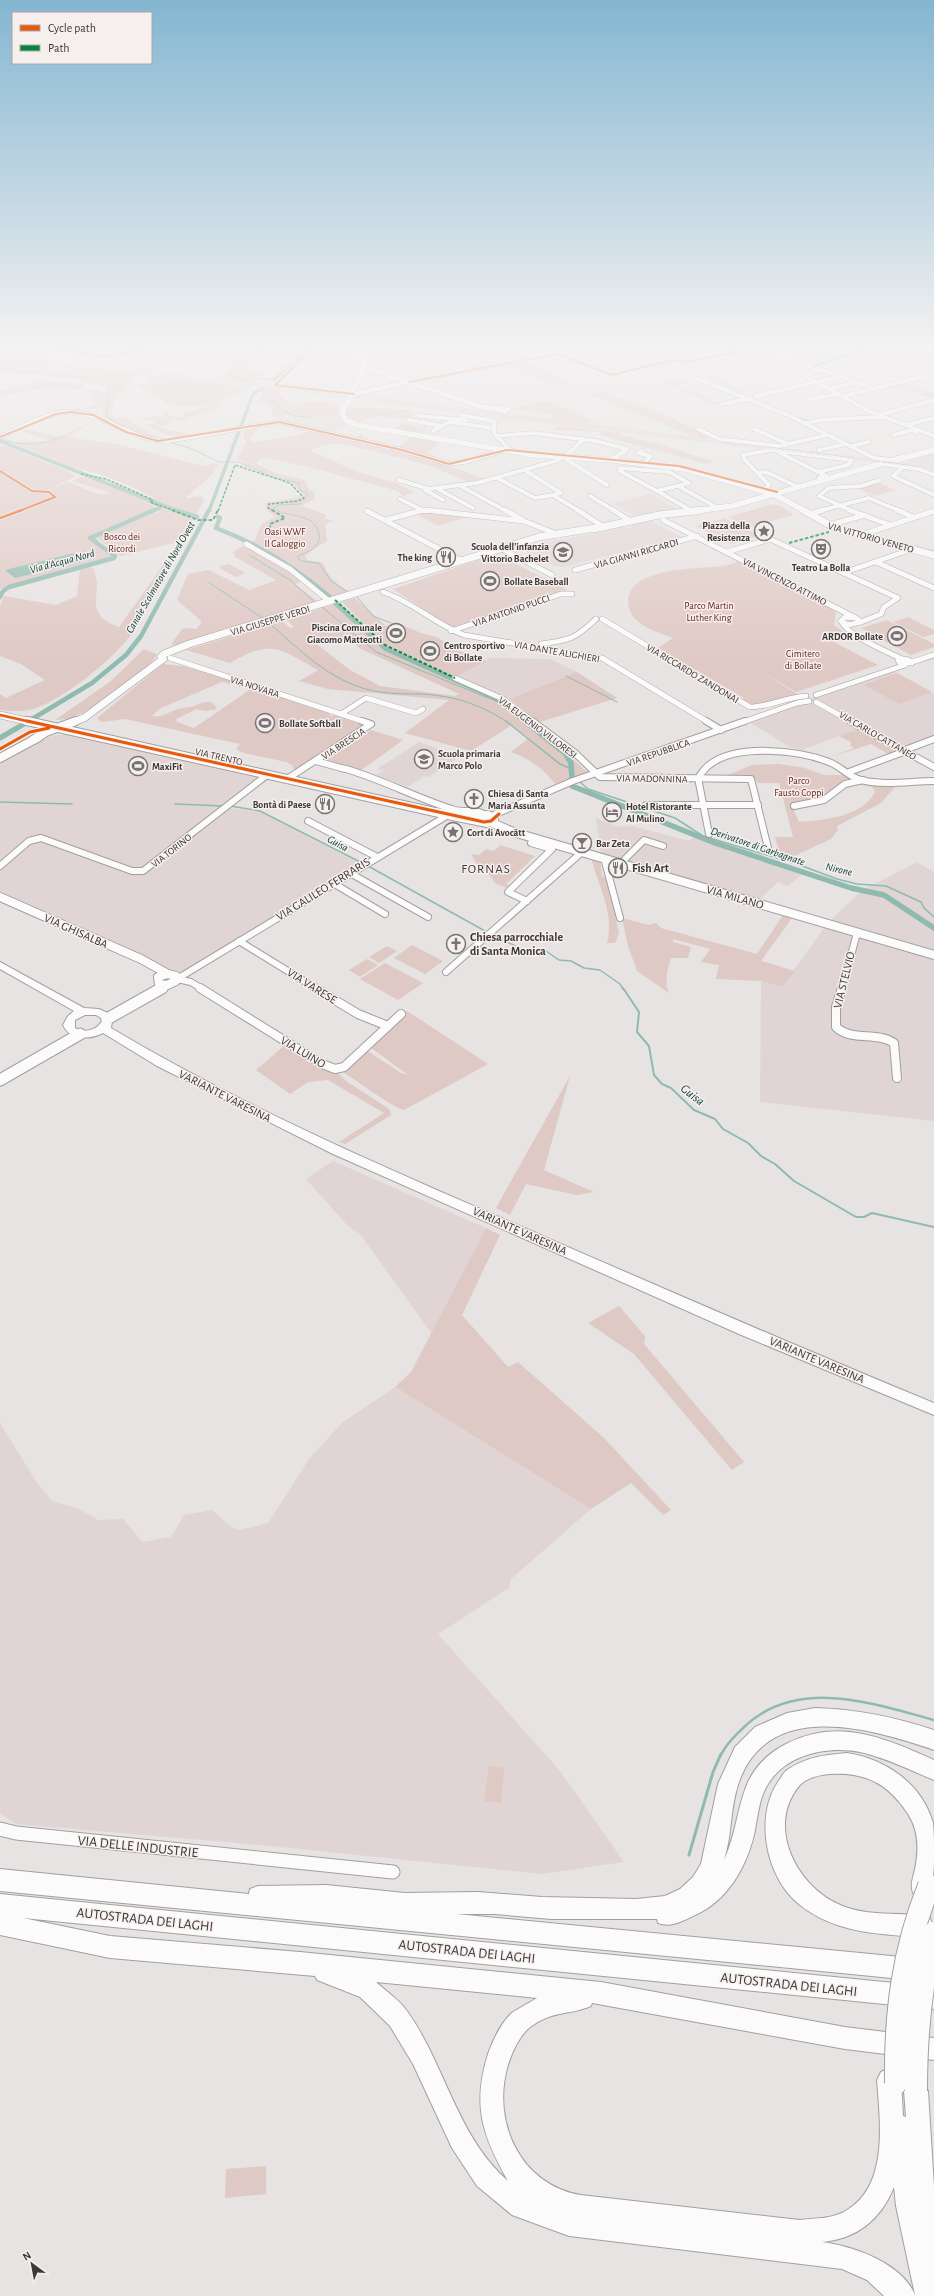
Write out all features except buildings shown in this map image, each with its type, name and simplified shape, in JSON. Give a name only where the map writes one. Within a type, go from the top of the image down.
[{"type":"highway","points":[[534,1907],[647,1910],[669,1906],[688,1895],[703,1880],[716,1856],[728,1786],[736,1765],[742,1755],[758,1738],[788,1721],[815,1717],[856,1719],[934,1740]]},
{"type":"highway","points":[[194,1899],[325,1896],[405,1904],[467,1902],[648,1917],[668,1915],[696,1904],[719,1885],[731,1869],[742,1842],[750,1801],[761,1778],[772,1764],[789,1752],[808,1744],[827,1740],[854,1741],[900,1754],[934,1770]]},
{"type":"highway","points":[[928,2296],[908,2206],[900,2084],[895,2041],[898,1999],[906,1953],[914,1922],[928,1882],[928,1835],[916,1808],[894,1783],[875,1770],[864,1766],[839,1762],[815,1766],[795,1777],[788,1784],[775,1809],[774,1837],[782,1865],[800,1890],[819,1906],[843,1916],[934,1928]]},
{"type":"highway","name":"AUTOSTRADA DEI LAGHI","points":[[0,1880],[934,1972]]},
{"type":"highway","name":"AUTOSTRADA DEI LAGHI","points":[[0,1905],[934,1998]]},
{"type":"highway","points":[[0,1924],[110,1947],[226,1958],[300,1962],[601,1994],[845,2038],[934,2049]]},
{"type":"highway","points":[[653,2004],[583,1998],[558,2000],[541,2007],[515,2027],[505,2042],[496,2061],[491,2083],[491,2106],[494,2128],[502,2148],[511,2164],[526,2181],[544,2195],[561,2202],[581,2207],[800,2232],[821,2232],[840,2228],[855,2220],[869,2208],[880,2190],[888,2172],[900,2084],[918,2013],[923,1981],[934,1934]]},
{"type":"highway","points":[[226,1958],[332,1973],[358,1983],[377,1995],[395,2013],[412,2039],[453,2127],[475,2166],[498,2191],[524,2210],[547,2219],[569,2224],[842,2257],[876,2271],[892,2284],[903,2296]]},
{"type":"highway","points":[[900,2084],[920,2175],[934,2263]]},
{"type":"main road","points":[[0,965],[68,1005],[83,1012],[105,1019]]},
{"type":"main road","points":[[68,1005],[73,1017]]},
{"type":"main road","points":[[75,1032],[68,1025],[73,1017],[83,1012]]},
{"type":"main road","name":"VARIANTE VARESINA","points":[[93,1033],[105,1019]]},
{"type":"main road","name":"VARIANTE VARESINA","points":[[105,1019],[106,1030],[114,1037],[248,1109],[337,1151],[744,1330],[934,1409]]},
{"type":"main road","name":"VARIANTE VARESINA","points":[[75,1032],[93,1033],[114,1037]]},
{"type":"street","points":[[400,451],[453,464],[510,452]]},
{"type":"street","name":"VIA VITTORIO VENETO","points":[[505,451],[564,457],[612,459]]},
{"type":"street","points":[[427,489],[459,485],[526,471],[564,457],[571,451]]},
{"type":"street","points":[[612,459],[624,451]]},
{"type":"street","points":[[642,451],[638,453],[651,456],[643,463]]},
{"type":"street","points":[[764,489],[769,486],[743,457],[743,455],[766,451]]},
{"type":"street","points":[[775,451],[826,476],[819,478],[821,480]]},
{"type":"street","points":[[782,451],[852,460],[848,465],[818,472]]},
{"type":"street","points":[[861,451],[874,458],[893,460],[926,451]]},
{"type":"street","name":"VIA VITTORIO VENETO","points":[[564,457],[612,459],[686,469],[775,493],[811,514],[833,524],[934,554]]},
{"type":"street","points":[[564,457],[567,461],[606,485]]},
{"type":"street","points":[[587,461],[594,458]]},
{"type":"street","name":"VIA VITTORIO VENETO","points":[[643,463],[687,467],[764,489],[775,493],[837,529],[870,534]]},
{"type":"street","points":[[764,489],[789,490],[878,463],[934,470]]},
{"type":"street","points":[[903,467],[893,476],[934,495]]},
{"type":"street","points":[[657,490],[678,486],[689,482],[669,472],[625,468],[619,469],[692,512]]},
{"type":"street","points":[[919,469],[934,475]]},
{"type":"street","points":[[497,478],[535,498],[553,496],[561,493],[526,471]]},
{"type":"street","points":[[757,473],[766,472],[798,487]]},
{"type":"street","points":[[399,480],[427,489],[444,500]]},
{"type":"street","points":[[811,483],[829,488],[861,486],[880,480]]},
{"type":"street","points":[[459,485],[524,521],[558,534]]},
{"type":"street","points":[[678,486],[718,508]]},
{"type":"street","points":[[436,488],[473,508]]},
{"type":"street","points":[[829,488],[819,498],[890,525]]},
{"type":"street","name":"VIA GIUSEPPE VERDI","points":[[60,728],[84,718],[96,710],[183,646],[329,601],[380,589],[399,580],[528,541],[558,534],[634,522],[665,519],[692,512],[718,508],[789,490]]},
{"type":"street","points":[[553,496],[602,527]]},
{"type":"street","points":[[590,496],[634,522]]},
{"type":"street","name":"VIA GIUSEPPE VERDI","points":[[759,498],[785,500]]},
{"type":"street","points":[[811,514],[869,498],[912,517]]},
{"type":"street","points":[[400,499],[422,510],[524,521]]},
{"type":"street","points":[[367,510],[462,561]]},
{"type":"street","points":[[386,520],[422,510]]},
{"type":"street","points":[[870,534],[912,517],[934,511]]},
{"type":"street","points":[[833,524],[866,515]]},
{"type":"street","name":"VIA VINCENZO ATTIMO","points":[[665,519],[855,617]]},
{"type":"street","name":"VIA GIANNI RICCARDI","points":[[575,570],[697,536]]},
{"type":"street","name":"VIA VINCENZO ATTIMO","points":[[727,552],[770,539],[843,573]]},
{"type":"street","points":[[246,544],[279,560],[296,572],[329,601]]},
{"type":"street","points":[[843,573],[914,548]]},
{"type":"street","points":[[502,549],[552,575]]},
{"type":"street","points":[[876,562],[934,588]]},
{"type":"street","points":[[843,573],[898,598],[884,607],[881,614],[850,628],[852,633]]},
{"type":"street","name":"VIA DANTE ALIGHIERI","points":[[380,589],[451,631],[470,636],[543,648],[552,646],[607,660],[721,730]]},
{"type":"street","name":"VIA ANTONIO PUCCI","points":[[451,631],[561,594],[572,594]]},
{"type":"street","points":[[843,612],[841,619],[844,628],[900,660],[911,661],[934,656]]},
{"type":"street","points":[[841,619],[855,617],[873,618]]},
{"type":"street","points":[[855,617],[861,622]]},
{"type":"street","name":"VIA RICCARDO ZANDONAI","points":[[552,646],[569,640],[584,631],[596,619],[750,707],[762,707],[788,698],[806,698]]},
{"type":"street","points":[[841,619],[845,624],[854,625]]},
{"type":"street","name":"VIA RICCARDO ZANDONAI","points":[[520,644],[552,646],[565,644],[569,640]]},
{"type":"street","points":[[565,644],[568,650],[572,652]]},
{"type":"street","name":"VIA NOVARA","points":[[168,656],[341,714]]},
{"type":"street","points":[[806,698],[819,700],[826,693],[893,669],[900,660]]},
{"type":"street","name":"VIA EUGENIO VILLORESI","points":[[455,678],[503,699],[575,753],[595,774]]},
{"type":"street","points":[[341,714],[366,698],[416,713],[424,709]]},
{"type":"street","name":"VIA REPUBBLICA","points":[[489,818],[553,789],[797,703],[806,698]]},
{"type":"street","name":"VIA CARLO CATTANEO","points":[[819,700],[934,767]]},
{"type":"street","name":"VIA GIUSEPPE VERDI","points":[[60,728],[89,717],[96,710]]},
{"type":"street","name":"VIA GIUSEPPE VERDI","points":[[45,725],[64,724],[96,710]]},
{"type":"street","name":"VIA BRESCIA","points":[[287,779],[371,725],[369,722],[341,714]]},
{"type":"street","name":"VIA TRENTO","points":[[0,715],[435,812]]},
{"type":"street","points":[[89,717],[84,723],[84,728],[101,738]]},
{"type":"street","points":[[35,723],[39,730],[37,738]]},
{"type":"street","points":[[0,758],[37,738],[60,728]]},
{"type":"street","points":[[37,738],[79,733]]},
{"type":"street","points":[[850,772],[934,739]]},
{"type":"street","name":"VIA MADONNINA","points":[[595,774],[610,778],[698,779],[705,769],[723,758],[762,751],[786,752],[814,757],[850,772],[863,780]]},
{"type":"street","points":[[316,761],[380,778],[462,811],[478,811],[489,818]]},
{"type":"street","name":"VIA TORINO","points":[[0,866],[29,841],[41,838],[132,871],[141,872],[267,775]]},
{"type":"street","points":[[709,834],[698,779],[751,779],[769,852]]},
{"type":"street","points":[[794,806],[824,800],[845,784],[863,780],[934,781]]},
{"type":"street","points":[[646,805],[758,805]]},
{"type":"street","name":"VIA MILANO","points":[[435,812],[448,815],[489,818]]},
{"type":"street","name":"VIA MILANO","points":[[435,812],[489,818],[498,827],[934,955]]},
{"type":"street","name":"VIA GALILEO FERRARIS","points":[[105,1019],[142,999],[169,979],[200,965],[364,864],[448,815]]},
{"type":"street","points":[[308,821],[377,857]]},
{"type":"street","points":[[528,901],[508,892],[552,849],[532,843],[537,838]]},
{"type":"street","points":[[621,863],[644,840],[663,846]]},
{"type":"street","points":[[446,972],[582,852]]},
{"type":"street","points":[[604,858],[620,918]]},
{"type":"street","points":[[350,873],[428,917]]},
{"type":"street","points":[[333,883],[385,914]]},
{"type":"street","name":"VIA GHISALBA","points":[[0,897],[151,965],[158,972],[169,979]]},
{"type":"street","name":"VIA STELVIO","points":[[857,932],[836,1007],[836,1027],[843,1032],[882,1037],[894,1043],[897,1078]]},
{"type":"street","name":"VIA VARESE","points":[[239,941],[358,1014],[388,1026]]},
{"type":"street","name":"VIA LUINO","points":[[169,979],[198,987],[332,1069],[346,1065],[401,1014]]},
{"type":"street","points":[[0,1080],[63,1043],[75,1032]]},
{"type":"street","name":"VIA DELLE INDUSTRIE","points":[[0,1829],[16,1833],[393,1872]]},
{"type":"shaded area","points":[[777,451],[812,451],[908,463],[914,457],[934,452],[934,470]]},
{"type":"shaded area","points":[[651,494],[682,512],[640,519],[612,503]]},
{"type":"shaded area","points":[[653,522],[682,537],[564,567],[554,566],[517,547],[605,532],[607,528],[618,526],[630,528],[632,524]]},
{"type":"shaded area","points":[[487,658],[550,659],[577,672],[501,702],[455,677],[487,661]]},
{"type":"shaded area","points":[[891,670],[934,693],[934,741],[907,752],[863,727],[802,750],[790,747],[747,721]]},
{"type":"shaded area","points":[[57,735],[72,735],[262,776],[223,807],[260,812],[362,865],[188,970],[179,972],[170,971],[0,894],[0,761],[42,738]]},
{"type":"shaded area","name":"Scuola primaria Marco Polo","points":[[419,742],[460,756],[429,777],[425,776],[408,787],[376,775],[383,771],[377,769]]},
{"type":"shaded area","points":[[596,818],[620,827],[632,826],[689,841],[695,836],[802,874],[788,886],[778,882],[757,902],[601,854]]},
{"type":"shaded area","points":[[917,862],[934,872],[934,1121],[760,1102],[761,981],[782,987],[826,925],[861,891]]},
{"type":"shaded area","points":[[333,1161],[486,1228],[432,1334],[360,1234],[348,1226],[306,1179]]},
{"type":"shaded area","points":[[395,1387],[591,1509],[511,1579],[509,1588],[438,1634],[560,1771],[624,1862],[542,1874],[270,1846],[16,1824],[0,1813],[0,1423],[37,1483],[52,1501],[77,1508],[98,1520],[123,1519],[142,1542],[171,1537],[184,1515],[212,1510],[228,1525],[239,1530],[268,1523],[309,1459],[343,1422]]},
{"type":"green space","points":[[0,451],[18,451],[74,474],[74,477],[44,492],[48,492],[51,497],[55,494],[49,490],[68,482],[95,493],[111,493],[72,481],[81,477],[89,477],[146,500],[145,502],[158,508],[88,537],[113,557],[0,589]]},
{"type":"green space","name":"Bosco dei Ricordi","points":[[33,451],[145,451],[203,466],[215,463],[218,465],[211,476],[186,497],[201,496],[204,501],[197,513],[189,517],[193,520],[182,541],[120,556],[96,537],[158,512],[167,506],[153,501],[154,498],[115,480],[94,472],[74,468]]},
{"type":"green space","name":"Oasi WWF Il Caloggio","points":[[241,451],[312,451],[361,473],[396,483],[414,492],[403,496],[398,491],[305,466],[263,458],[257,461],[257,464],[278,474],[305,480],[309,490],[315,493],[315,498],[302,506],[327,515],[324,518],[334,521],[325,524],[327,541],[305,555],[307,560],[323,563],[327,573],[334,581],[352,593],[330,599],[293,569],[264,550],[253,545],[254,543],[251,542],[255,540],[261,524],[275,517],[267,510],[265,503],[305,496],[291,482],[241,465],[244,463],[237,457]]},
{"type":"green space","points":[[372,451],[429,451],[427,453],[436,456],[430,460],[486,479],[468,482],[428,465]]},
{"type":"green space","points":[[659,451],[681,451],[715,462],[706,464]]},
{"type":"green space","points":[[879,483],[896,490],[875,496],[856,488]]},
{"type":"green space","points":[[773,504],[781,506],[794,515],[749,527],[728,517]]},
{"type":"green space","points":[[425,512],[466,517],[439,526],[417,515]]},
{"type":"green space","points":[[724,518],[761,536],[732,544],[695,526]]},
{"type":"green space","points":[[178,544],[182,544],[133,632],[102,665],[73,688],[45,704],[25,711],[0,710],[0,694],[6,698],[45,680],[21,664],[0,656],[0,605],[4,596],[56,605],[77,596],[80,569],[92,567],[96,576],[96,601],[100,615],[107,621],[119,627]]},
{"type":"green space","points":[[246,545],[305,581],[295,584],[318,602],[178,646],[171,644],[183,628],[196,629],[202,622],[177,600],[188,574],[209,570],[249,590],[276,580],[235,557],[233,552]]},
{"type":"green space","points":[[496,554],[568,590],[452,628],[393,589]]},
{"type":"green space","name":"Parco Martin Luther King","points":[[739,561],[834,610],[836,613],[834,625],[850,636],[834,642],[878,665],[796,692],[758,670],[799,695],[753,706],[741,700],[744,698],[658,648],[673,638],[647,628],[631,614],[629,608],[629,595],[636,585],[648,577],[679,570],[726,566]]},
{"type":"green space","points":[[228,564],[246,573],[236,577],[218,567]]},
{"type":"green space","points":[[355,598],[386,626],[398,623],[421,633],[437,637],[457,650],[487,661],[455,677],[451,675],[455,680],[498,699],[562,749],[587,772],[555,784],[546,773],[536,765],[511,752],[529,738],[512,725],[471,751],[405,733],[449,700],[328,689],[299,681],[318,670],[294,656],[275,649],[256,651],[230,663],[186,650],[282,621],[290,628],[294,627],[286,619],[339,603],[368,632],[382,627],[369,629],[342,602]],"holes":[[[349,637],[359,648],[459,694],[455,696],[380,686],[350,670],[314,642]]]},
{"type":"green space","name":"ARDOR Bollate","points":[[908,617],[934,630],[934,634],[923,637],[893,622]]},
{"type":"green space","name":"ARDOR Bollate","points":[[887,620],[934,644],[934,647],[911,655],[861,628]]},
{"type":"green space","points":[[144,649],[157,654],[151,663],[118,690],[82,714],[55,720],[111,681]]},
{"type":"green space","points":[[163,664],[183,666],[331,712],[329,715],[332,716],[337,714],[368,725],[298,769],[294,770],[292,765],[286,762],[244,753],[236,749],[240,744],[125,719],[102,722],[97,718]],"holes":[[[222,682],[248,689],[248,691],[194,728],[177,722],[176,719],[197,709],[206,711],[217,709],[215,705],[209,702],[204,702],[192,707],[180,708],[162,715],[152,716],[161,708]]]},
{"type":"green space","points":[[577,672],[617,698],[540,722],[509,699]]},
{"type":"green space","points":[[897,673],[932,692],[899,704],[864,685]]},
{"type":"green space","points":[[860,728],[901,751],[888,754],[871,744],[831,757],[854,748],[850,745],[851,742],[839,736]]},
{"type":"green space","points":[[371,730],[403,740],[360,771],[327,759]]},
{"type":"green space","name":"Parco Fausto Coppi","points":[[779,764],[805,768],[824,775],[842,775],[852,779],[831,795],[792,805],[799,822],[841,816],[861,807],[875,792],[872,787],[863,785],[895,785],[895,787],[881,803],[837,826],[838,830],[831,839],[794,856],[779,852],[775,837],[793,837],[779,783],[758,783],[754,778],[748,778],[748,775],[728,775],[752,765]]},
{"type":"green space","points":[[500,845],[535,856],[506,884],[510,886],[507,888],[495,883],[488,873],[482,874],[471,854],[479,855],[486,849],[494,851]]},
{"type":"green space","points":[[591,858],[600,861],[602,876],[607,878],[619,933],[615,943],[607,943],[609,921],[607,910]]},
{"type":"green space","points":[[783,915],[792,918],[761,961],[795,971],[782,987],[761,981],[716,979],[719,965],[701,962],[710,949],[673,939],[673,942],[691,947],[688,958],[671,958],[666,980],[669,993],[637,971],[628,946],[622,918],[649,925],[656,923],[661,928],[757,954]]},
{"type":"green space","points":[[412,945],[443,961],[425,974],[394,958]]},
{"type":"green space","points":[[387,946],[397,951],[379,963],[369,957]]},
{"type":"green space","points":[[367,959],[378,965],[360,977],[349,970]]},
{"type":"green space","points":[[385,963],[423,983],[398,1000],[360,979]]},
{"type":"green space","points":[[407,1011],[488,1064],[404,1110],[375,1094],[344,1073],[343,1070],[366,1050],[401,1073],[408,1075],[370,1047]]},
{"type":"green space","points":[[284,1046],[321,1070],[324,1067],[335,1070],[346,1081],[390,1110],[391,1115],[345,1144],[339,1142],[384,1113],[328,1080],[308,1082],[290,1094],[256,1070]]},
{"type":"green space","points":[[570,1076],[544,1170],[594,1192],[577,1195],[526,1184],[510,1215],[496,1208]]},
{"type":"green space","points":[[486,1228],[500,1235],[462,1315],[508,1367],[518,1362],[604,1438],[671,1510],[663,1515],[631,1483],[591,1509],[395,1387],[411,1372]]},
{"type":"green space","points":[[619,1306],[645,1336],[644,1344],[744,1462],[732,1470],[634,1354],[588,1323]]},
{"type":"green space","points":[[489,1766],[504,1768],[501,1803],[484,1801]]},
{"type":"green space","points":[[266,2166],[266,2194],[225,2198],[226,2169]]},
{"type":"water","points":[[75,553],[85,561],[15,578],[5,570]]},
{"type":"waterway","name":"Via d'Acqua Nord","points":[[26,451],[150,500]]},
{"type":"waterway","name":"Nirone","points":[[197,451],[219,462],[239,462],[273,477],[299,483],[300,490],[308,494],[300,504],[278,505],[273,508],[300,516],[312,522],[319,534],[318,543],[312,549],[297,557],[301,561],[319,563],[331,581],[349,593]]},
{"type":"waterway","name":"Canale Scolmatore di Nord Ovest","points":[[209,511],[231,451]]},
{"type":"waterway","name":"Via d'Acqua Nord","points":[[150,500],[177,511]]},
{"type":"waterway","name":"Via d'Acqua Nord","points":[[150,500],[149,501],[160,506],[160,508],[152,511]]},
{"type":"waterway","name":"Via d'Acqua Nord","points":[[0,597],[3,591],[9,587],[114,558],[115,556],[90,538],[155,510]]},
{"type":"waterway","name":"Derivatore di Garbagnate","points":[[175,510],[197,517]]},
{"type":"waterway","name":"Canale Scolmatore di Nord Ovest","points":[[27,722],[92,683],[126,655],[141,636],[209,510]]},
{"type":"waterway","name":"Derivatore di Garbagnate","points":[[218,517],[220,518],[216,528],[262,549],[291,567],[331,598]]},
{"type":"waterway","name":"Via d'Acqua Nord","points":[[93,537],[97,540]]},
{"type":"waterway","points":[[249,555],[290,580],[316,603]]},
{"type":"waterway","points":[[208,582],[264,619]]},
{"type":"waterway","name":"Nirone","points":[[357,597],[373,616],[391,623]]},
{"type":"waterway","name":"Derivatore di Garbagnate","points":[[335,603],[386,649],[497,699],[526,722]]},
{"type":"waterway","points":[[322,607],[376,652],[503,704]]},
{"type":"waterway","points":[[269,623],[328,672],[355,686],[396,694],[422,694],[456,699],[487,710],[507,722]]},
{"type":"waterway","name":"Nirone","points":[[566,676],[617,702]]},
{"type":"waterway","name":"Canale Scolmatore di Nord Ovest","points":[[0,738],[29,721]]},
{"type":"waterway","points":[[506,721],[560,764],[571,769]]},
{"type":"waterway","name":"Derivatore di Garbagnate","points":[[525,721],[565,753],[571,763],[572,777]]},
{"type":"waterway","name":"Nirone","points":[[580,782],[588,789],[675,818],[703,836],[797,864],[837,879],[857,884],[886,886],[921,902],[924,908],[934,917]]},
{"type":"waterway","name":"Derivatore di Garbagnate","points":[[572,786],[715,843],[851,888],[884,895],[934,928]]},
{"type":"waterway","name":"Guisa","points":[[0,802],[72,804]]},
{"type":"waterway","name":"Guisa","points":[[175,804],[223,806]]},
{"type":"waterway","name":"Guisa","points":[[230,806],[260,811],[364,864]]},
{"type":"waterway","name":"Guisa","points":[[368,866],[485,931]]},
{"type":"waterway","name":"Guisa","points":[[492,935],[522,949],[546,951],[559,960],[571,961],[584,968],[600,970],[620,984],[623,989]]},
{"type":"waterway","name":"Guisa","points":[[623,988],[639,1012],[637,1032],[649,1046],[654,1075],[662,1084],[671,1088],[694,1110],[715,1119],[723,1129],[748,1143],[761,1156],[775,1164],[794,1181],[856,1217],[864,1217],[872,1213],[934,1227]]},
{"type":"waterway","points":[[721,1755],[736,1735],[763,1713],[786,1703],[810,1698],[835,1698],[860,1701],[934,1720]]},
{"type":"waterway","points":[[689,1855],[713,1772],[721,1754]]},
{"type":"railway","points":[[788,451],[934,469]]},
{"type":"marked path","points":[[153,500],[150,502],[198,520],[213,520],[222,503],[235,465],[290,483],[304,498],[298,501],[269,504],[268,508],[285,518],[270,524],[270,529]]},
{"type":"marked path","points":[[81,474],[106,479],[130,488],[153,500]]},
{"type":"marked path","points":[[789,543],[829,532]]},
{"type":"marked path","points":[[335,600],[385,645],[455,678]]},
{"type":"cycle path","points":[[406,451],[449,464],[503,451]]},
{"type":"cycle path","points":[[519,451],[679,466],[777,492]]},
{"type":"cycle path","points":[[0,471],[32,491],[49,492],[55,497],[51,500],[0,518]]},
{"type":"cycle path","points":[[0,715],[484,822],[491,821],[499,814]]},
{"type":"cycle path","points":[[0,749],[30,732],[49,728]]},
{"type":"place","name":"Piazza della Resistenza","points":[[764,531]]},
{"type":"place","name":"Teatro La Bolla","points":[[821,549]]},
{"type":"place","name":"Scuola dell'infanzia Vittorio Bachelet","points":[[563,552]]},
{"type":"place","name":"The king","points":[[446,557]]},
{"type":"place","name":"Bollate Baseball","points":[[490,581]]},
{"type":"place","name":"Piscina Comunale Giacomo Matteotti","points":[[396,633]]},
{"type":"place","name":"ARDOR Bollate","points":[[897,636]]},
{"type":"place","name":"Centro sportivo di Bollate","points":[[430,651]]},
{"type":"place","name":"Bollate Softball","points":[[265,723]]},
{"type":"place","name":"Scuola primaria Marco Polo","points":[[424,759]]},
{"type":"place","name":"MaxiFit","points":[[138,766]]},
{"type":"place","name":"Chiesa di Santa Maria Assunta","points":[[474,799]]},
{"type":"place","name":"Bontà di Paese","points":[[325,804]]},
{"type":"place","name":"Hotel Ristorante Al Mulino","points":[[612,812]]},
{"type":"place","name":"Cort di Avocätt","points":[[453,832]]},
{"type":"place","name":"Bar Zeta","points":[[582,843]]},
{"type":"place","name":"Fish Art","points":[[618,868]]},
{"type":"place","name":"Chiesa parrocchiale di Santa Monica","points":[[456,944]]},
{"type":"district","name":"FORNAS","points":[[486,868]]},
{"type":"park label","name":"Cimitero di Bollate","points":[[803,658]]}]
